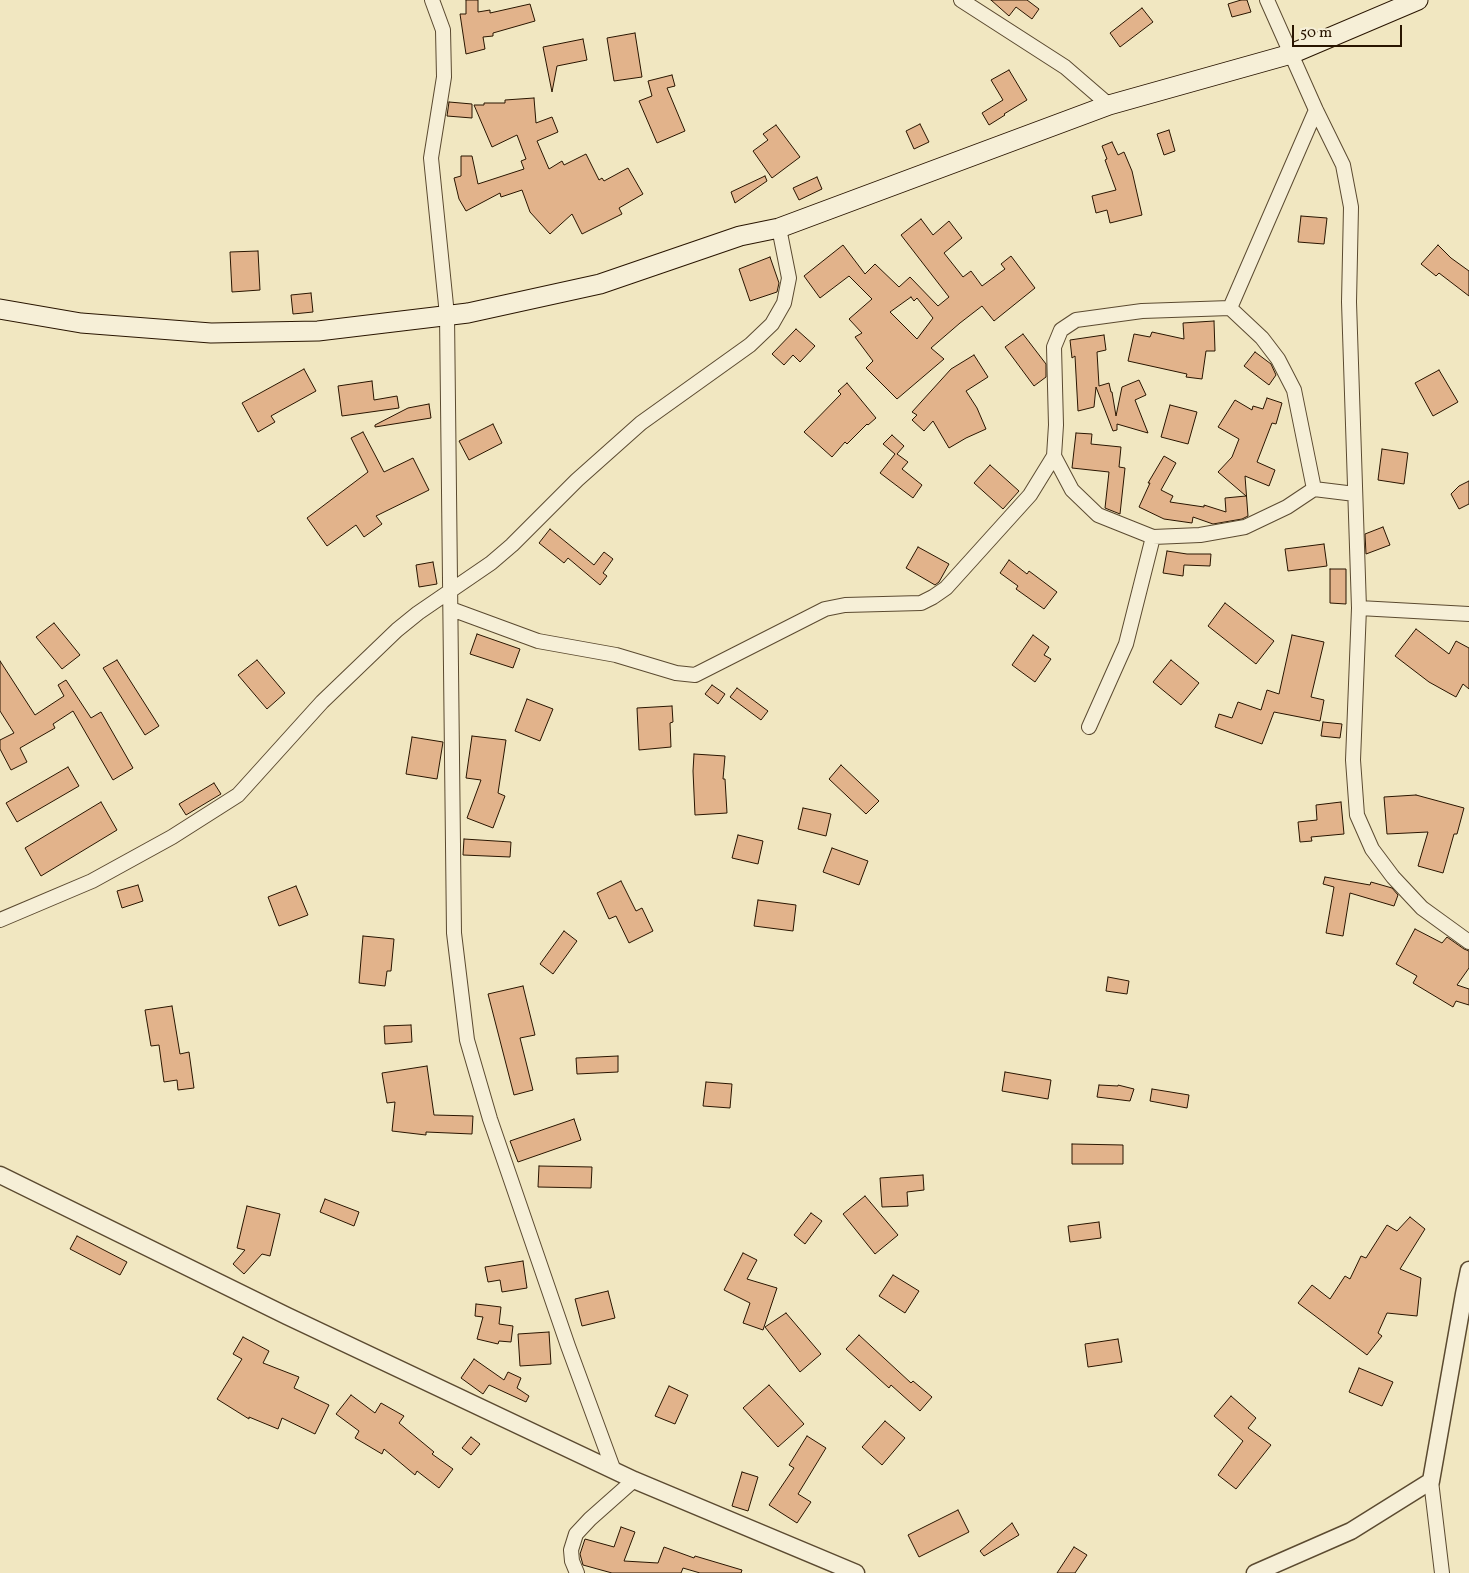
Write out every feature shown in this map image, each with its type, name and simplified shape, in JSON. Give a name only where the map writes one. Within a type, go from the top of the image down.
[{"type":"main road","points":[[0,309],[81,323],[211,333],[318,331],[468,312],[600,284],[740,236],[778,228],[1109,105],[1291,54],[1418,0]]},
{"type":"street","points":[[432,0],[443,30],[444,77],[430,158],[447,315],[454,933],[467,1040],[490,1119],[558,1319],[614,1471]]},
{"type":"street","points":[[961,0],[1065,67],[1109,105]]},
{"type":"street","points":[[1267,0],[1316,110],[1343,165],[1351,207],[1349,302],[1359,608],[1353,760],[1357,815],[1372,850],[1393,877],[1422,908],[1469,942]]},
{"type":"street","points":[[1230,308],[1316,110]]},
{"type":"street","points":[[0,920],[99,877],[172,837],[238,795],[322,702],[397,630],[512,545],[577,480],[641,423],[750,345],[772,324],[784,303],[789,278],[778,228]]},
{"type":"street","points":[[451,609],[538,641],[616,655],[676,672],[694,674],[825,609],[845,606],[922,603],[934,598],[946,588],[1030,495],[1054,456],[1056,416],[1054,347],[1061,330],[1076,320],[1132,312],[1230,308],[1262,338],[1278,359],[1294,390],[1314,490]]},
{"type":"street","points":[[1054,456],[1072,490],[1098,515],[1153,538],[1200,535],[1244,528],[1287,507],[1314,490],[1355,494]]},
{"type":"street","points":[[1089,727],[1126,644],[1153,538]]},
{"type":"street","points":[[1359,608],[1469,614]]},
{"type":"street","points":[[0,1176],[286,1316],[614,1471],[856,1573]]},
{"type":"street","points":[[1442,1573],[1431,1481],[1469,1270]]},
{"type":"street","points":[[577,1573],[570,1550],[576,1534],[634,1480]]},
{"type":"street","points":[[1255,1573],[1351,1531],[1431,1481]]},
{"type":"building","points":[[466,0],[478,0],[478,12],[490,10],[490,13],[530,4],[535,21],[493,33],[493,36],[483,37],[485,49],[466,54],[460,14],[466,14]]},
{"type":"building","points":[[991,0],[1027,0],[1039,9],[1032,19],[1016,7],[1009,16]]},
{"type":"building","points":[[1247,0],[1251,12],[1232,17],[1228,4]]},
{"type":"building","points":[[1142,8],[1153,22],[1120,47],[1110,33]]},
{"type":"building","points":[[635,33],[642,77],[614,81],[607,38]]},
{"type":"building","points":[[583,39],[587,60],[557,66],[552,92],[543,47]]},
{"type":"building","points":[[1009,70],[1027,100],[989,125],[982,113],[1003,100],[991,80]]},
{"type":"building","points":[[672,75],[675,86],[667,88],[685,131],[657,143],[639,101],[652,96],[648,81]]},
{"type":"building","points":[[534,98],[536,123],[552,117],[558,132],[537,141],[549,169],[562,161],[564,165],[586,154],[599,180],[602,178],[604,181],[628,168],[643,194],[619,208],[622,214],[582,234],[572,214],[550,234],[530,212],[522,190],[501,197],[500,193],[466,211],[459,199],[454,178],[461,176],[461,156],[472,156],[478,184],[524,169],[521,161],[526,159],[517,135],[492,147],[474,105],[505,103],[505,100]]},
{"type":"building","points":[[449,102],[472,104],[472,118],[447,116]]},
{"type":"building","points":[[920,124],[929,142],[914,149],[906,131]]},
{"type":"building","points":[[776,125],[800,157],[772,178],[753,151],[768,140],[763,134]]},
{"type":"building","points":[[1169,130],[1175,151],[1164,155],[1157,134]]},
{"type":"building","points":[[1112,142],[1118,155],[1124,152],[1132,171],[1142,215],[1110,223],[1107,210],[1096,213],[1092,196],[1116,190],[1102,146]]},
{"type":"building","points":[[765,176],[767,181],[735,203],[731,192]]},
{"type":"building","points":[[817,177],[822,189],[799,200],[793,188]]},
{"type":"building","points":[[1301,216],[1327,218],[1324,244],[1298,242]]},
{"type":"building","points":[[921,219],[933,235],[949,221],[962,238],[944,253],[963,277],[971,271],[982,286],[1005,269],[1001,264],[1011,256],[1035,288],[994,321],[982,306],[960,323],[931,348],[944,359],[897,399],[866,368],[873,361],[855,337],[862,333],[849,319],[872,299],[849,276],[820,298],[804,276],[843,245],[865,274],[875,264],[899,287],[910,277],[938,306],[949,297],[901,235]],"holes":[[[911,297],[914,301],[917,298],[933,318],[917,339],[890,312]]]},
{"type":"building","points":[[1438,245],[1451,258],[1469,271],[1469,296],[1439,273],[1436,276],[1421,264]]},
{"type":"building","points":[[258,251],[260,290],[232,292],[230,252]]},
{"type":"building","points":[[770,257],[779,283],[777,292],[750,301],[739,269]]},
{"type":"building","points":[[311,293],[313,312],[293,314],[291,295]]},
{"type":"building","points":[[1214,321],[1215,351],[1206,351],[1202,379],[1186,377],[1187,374],[1128,361],[1134,334],[1150,337],[1152,332],[1184,339],[1183,323]]},
{"type":"building","points":[[796,329],[815,346],[800,362],[793,355],[784,365],[772,354]]},
{"type":"building","points":[[1023,334],[1046,364],[1046,377],[1034,386],[1005,347]]},
{"type":"building","points":[[1104,335],[1106,350],[1097,352],[1099,386],[1109,383],[1116,416],[1122,387],[1139,380],[1146,395],[1135,400],[1148,433],[1117,424],[1117,430],[1113,431],[1096,387],[1094,407],[1078,411],[1075,356],[1072,358],[1070,340]]},
{"type":"building","points":[[1255,352],[1271,364],[1276,375],[1269,385],[1244,366]]},
{"type":"building","points":[[974,355],[988,377],[966,391],[977,408],[986,429],[949,448],[933,421],[924,431],[912,420],[917,415],[912,412],[951,369]]},
{"type":"building","points":[[304,369],[316,391],[271,416],[275,422],[258,432],[242,403]]},
{"type":"building","points":[[1439,370],[1458,402],[1433,416],[1415,383]]},
{"type":"building","points":[[372,381],[374,400],[397,396],[399,408],[342,416],[338,386]]},
{"type":"building","points":[[847,383],[876,418],[867,424],[847,444],[845,442],[832,457],[804,432],[841,394],[838,391]]},
{"type":"building","points":[[1267,398],[1282,403],[1276,424],[1272,423],[1257,462],[1275,470],[1269,486],[1245,476],[1248,516],[1242,519],[1213,524],[1193,517],[1192,523],[1164,519],[1139,507],[1150,483],[1148,483],[1164,456],[1176,463],[1161,490],[1173,496],[1170,502],[1204,507],[1204,505],[1226,512],[1225,498],[1246,496],[1218,472],[1232,457],[1239,439],[1218,427],[1235,400],[1252,410],[1253,406],[1263,409]]},
{"type":"building","points":[[429,404],[431,418],[375,427],[375,425],[408,408]]},
{"type":"building","points":[[1170,405],[1197,412],[1188,444],[1161,437]]},
{"type":"building","points":[[493,424],[502,443],[469,460],[459,441]]},
{"type":"building","points":[[363,432],[384,472],[413,458],[429,490],[376,516],[382,524],[364,537],[356,525],[327,546],[307,518],[368,472],[351,438]]},
{"type":"building","points":[[1076,433],[1092,434],[1091,444],[1121,447],[1119,467],[1125,468],[1120,514],[1105,508],[1109,472],[1072,468]]},
{"type":"building","points":[[892,435],[904,446],[897,454],[908,462],[902,469],[922,485],[913,498],[880,473],[895,454],[883,444]]},
{"type":"building","points":[[1382,449],[1408,453],[1404,484],[1378,480]]},
{"type":"building","points":[[990,465],[1019,491],[1003,509],[974,483]]},
{"type":"building","points":[[1469,481],[1469,504],[1459,509],[1451,494],[1459,486]]},
{"type":"building","points":[[1383,527],[1390,545],[1366,554],[1365,534]]},
{"type":"building","points":[[550,529],[594,565],[604,552],[613,559],[603,573],[607,576],[600,585],[568,558],[564,563],[539,543]]},
{"type":"building","points":[[1324,544],[1327,566],[1288,571],[1285,549]]},
{"type":"building","points":[[918,547],[949,564],[939,582],[935,585],[906,568]]},
{"type":"building","points":[[1167,551],[1187,554],[1211,554],[1210,566],[1184,565],[1183,576],[1163,573]]},
{"type":"building","points":[[1009,560],[1027,574],[1029,571],[1057,592],[1044,609],[1016,589],[1018,586],[1000,573]]},
{"type":"building","points":[[433,562],[437,584],[419,587],[416,565]]},
{"type":"building","points":[[1330,569],[1346,569],[1346,604],[1330,603]]},
{"type":"building","points":[[1225,603],[1274,641],[1256,664],[1208,626]]},
{"type":"building","points":[[54,623],[80,655],[62,669],[36,637]]},
{"type":"building","points":[[1416,629],[1449,654],[1456,641],[1469,648],[1469,689],[1463,684],[1456,697],[1429,682],[1395,656]]},
{"type":"building","points":[[477,634],[520,649],[513,668],[470,654]]},
{"type":"building","points":[[1033,635],[1049,647],[1044,655],[1051,659],[1035,682],[1012,665]]},
{"type":"building","points":[[1292,635],[1324,642],[1311,697],[1324,700],[1320,721],[1274,712],[1262,744],[1215,727],[1219,714],[1232,718],[1238,702],[1261,710],[1267,690],[1279,694]]},
{"type":"building","points":[[117,660],[159,726],[145,735],[103,668]]},
{"type":"building","points":[[257,660],[285,693],[267,709],[238,675]]},
{"type":"building","points":[[1171,660],[1199,683],[1181,705],[1153,682]]},
{"type":"building","points":[[0,661],[35,715],[64,696],[58,685],[66,680],[91,718],[101,712],[133,768],[113,780],[73,711],[53,724],[55,728],[20,748],[27,762],[11,770],[0,749],[0,740],[14,733],[0,711]]},
{"type":"building","points":[[712,685],[725,694],[718,704],[705,694]]},
{"type":"building","points":[[737,688],[768,711],[761,720],[730,697]]},
{"type":"building","points":[[527,699],[553,709],[540,741],[515,731]]},
{"type":"building","points":[[672,706],[673,722],[670,723],[671,747],[639,750],[637,708]]},
{"type":"building","points":[[1323,722],[1342,724],[1340,738],[1321,736]]},
{"type":"building","points":[[472,736],[506,740],[498,793],[505,796],[493,828],[467,818],[481,780],[466,778]]},
{"type":"building","points":[[412,737],[443,742],[437,779],[406,774]]},
{"type":"building","points":[[694,754],[725,756],[723,779],[725,779],[727,813],[695,815]]},
{"type":"building","points":[[841,765],[879,801],[866,814],[829,779]]},
{"type":"building","points":[[68,767],[79,786],[17,822],[6,803]]},
{"type":"building","points":[[214,783],[221,794],[186,815],[179,804]]},
{"type":"building","points":[[1416,795],[1464,808],[1457,834],[1454,834],[1443,873],[1418,866],[1428,832],[1387,834],[1384,797]]},
{"type":"building","points":[[101,802],[117,830],[41,876],[25,848]]},
{"type":"building","points":[[1341,802],[1344,834],[1311,837],[1312,841],[1300,842],[1298,822],[1317,820],[1316,805]]},
{"type":"building","points":[[803,808],[831,814],[826,836],[798,829]]},
{"type":"building","points":[[738,835],[763,841],[758,864],[732,858]]},
{"type":"building","points":[[464,839],[511,842],[510,857],[463,855]]},
{"type":"building","points":[[832,848],[868,861],[859,885],[823,872]]},
{"type":"building","points":[[1325,877],[1370,885],[1371,882],[1392,888],[1398,895],[1394,906],[1350,893],[1343,936],[1326,933],[1334,887],[1323,884]]},
{"type":"building","points":[[621,881],[636,911],[642,908],[653,931],[629,943],[616,916],[609,919],[597,893]]},
{"type":"building","points":[[138,885],[143,901],[122,908],[117,891]]},
{"type":"building","points":[[296,886],[308,915],[279,926],[268,897]]},
{"type":"building","points":[[758,900],[796,905],[793,931],[754,926]]},
{"type":"building","points":[[1415,929],[1442,943],[1447,937],[1469,951],[1469,968],[1457,985],[1469,989],[1469,1005],[1456,1001],[1453,1007],[1413,983],[1417,976],[1396,964]]},
{"type":"building","points":[[564,931],[577,941],[553,974],[540,964]]},
{"type":"building","points":[[363,936],[394,939],[391,971],[387,971],[385,986],[359,983]]},
{"type":"building","points":[[1108,977],[1129,981],[1127,994],[1106,991]]},
{"type":"building","points":[[523,986],[535,1035],[520,1038],[533,1090],[514,1095],[488,994]]},
{"type":"building","points":[[172,1006],[180,1054],[189,1052],[194,1088],[178,1090],[177,1080],[164,1082],[159,1045],[151,1046],[145,1010]]},
{"type":"building","points":[[411,1025],[412,1042],[385,1044],[384,1026]]},
{"type":"building","points":[[618,1056],[618,1072],[577,1074],[576,1058]]},
{"type":"building","points":[[427,1066],[434,1115],[473,1116],[472,1134],[426,1132],[426,1135],[392,1131],[395,1102],[387,1103],[382,1073]]},
{"type":"building","points":[[1005,1072],[1051,1080],[1048,1099],[1002,1091]]},
{"type":"building","points":[[706,1082],[732,1084],[730,1108],[703,1106]]},
{"type":"building","points":[[1099,1085],[1118,1085],[1134,1089],[1130,1101],[1097,1097]]},
{"type":"building","points":[[1152,1089],[1189,1095],[1187,1108],[1150,1101]]},
{"type":"building","points":[[574,1119],[581,1140],[518,1162],[510,1141]]},
{"type":"building","points":[[1072,1144],[1123,1145],[1123,1164],[1072,1164]]},
{"type":"building","points":[[539,1166],[592,1167],[591,1188],[538,1187]]},
{"type":"building","points":[[923,1175],[924,1190],[907,1192],[908,1206],[882,1207],[880,1178]]},
{"type":"building","points":[[865,1196],[898,1235],[875,1254],[843,1214]]},
{"type":"building","points":[[325,1199],[359,1212],[354,1226],[320,1212]]},
{"type":"building","points":[[247,1206],[280,1214],[270,1256],[262,1254],[244,1274],[233,1264],[245,1250],[237,1248]]},
{"type":"building","points":[[811,1213],[822,1221],[805,1244],[794,1235]]},
{"type":"building","points":[[1410,1217],[1425,1229],[1400,1269],[1421,1278],[1417,1316],[1387,1313],[1378,1333],[1382,1336],[1367,1355],[1298,1303],[1312,1285],[1330,1299],[1345,1276],[1350,1279],[1361,1256],[1366,1258],[1387,1225],[1397,1231]]},
{"type":"building","points":[[1099,1222],[1101,1238],[1070,1242],[1068,1226]]},
{"type":"building","points":[[77,1236],[127,1262],[120,1275],[70,1249]]},
{"type":"building","points":[[743,1253],[757,1260],[747,1279],[777,1288],[763,1330],[743,1323],[750,1303],[724,1290]]},
{"type":"building","points":[[523,1261],[527,1288],[502,1292],[500,1280],[488,1282],[485,1267]]},
{"type":"building","points":[[893,1275],[919,1291],[905,1313],[879,1296]]},
{"type":"building","points":[[608,1291],[615,1318],[582,1326],[575,1299]]},
{"type":"building","points":[[476,1304],[501,1307],[499,1324],[513,1326],[511,1342],[499,1341],[498,1344],[477,1339],[483,1317],[475,1316]]},
{"type":"building","points":[[786,1313],[821,1354],[800,1372],[765,1327]]},
{"type":"building","points":[[549,1332],[551,1364],[520,1366],[518,1334]]},
{"type":"building","points":[[859,1335],[911,1383],[913,1381],[932,1397],[920,1411],[891,1385],[889,1388],[846,1349]]},
{"type":"building","points":[[243,1337],[269,1351],[263,1363],[299,1377],[294,1388],[329,1405],[315,1434],[282,1418],[278,1429],[249,1417],[249,1419],[217,1399],[242,1359],[233,1354]]},
{"type":"building","points":[[1118,1339],[1122,1362],[1088,1367],[1085,1344]]},
{"type":"building","points":[[474,1359],[504,1380],[508,1372],[521,1378],[517,1388],[529,1396],[526,1402],[489,1385],[483,1394],[461,1378]]},
{"type":"building","points":[[1359,1368],[1393,1382],[1382,1406],[1349,1392]]},
{"type":"building","points":[[769,1385],[804,1424],[778,1447],[743,1408]]},
{"type":"building","points":[[669,1386],[688,1395],[675,1424],[655,1416]]},
{"type":"building","points":[[351,1395],[375,1413],[381,1403],[404,1416],[399,1423],[434,1452],[432,1454],[453,1469],[439,1488],[417,1471],[415,1475],[384,1449],[382,1454],[355,1438],[359,1431],[336,1414]]},
{"type":"building","points":[[1231,1396],[1256,1418],[1248,1428],[1271,1445],[1236,1489],[1218,1475],[1243,1441],[1214,1416]]},
{"type":"building","points":[[885,1421],[905,1438],[882,1465],[862,1447]]},
{"type":"building","points":[[807,1436],[826,1448],[798,1494],[811,1502],[797,1523],[769,1505],[794,1468],[789,1465]]},
{"type":"building","points":[[471,1437],[480,1444],[471,1455],[462,1448]]},
{"type":"building","points":[[742,1472],[758,1477],[748,1511],[732,1506]]},
{"type":"building","points":[[958,1510],[969,1532],[919,1557],[908,1535]]},
{"type":"building","points":[[1012,1523],[1019,1535],[984,1556],[980,1551]]},
{"type":"building","points":[[621,1527],[635,1532],[624,1561],[658,1563],[664,1547],[694,1558],[695,1556],[742,1570],[741,1573],[700,1573],[683,1568],[681,1573],[612,1573],[583,1565],[580,1554],[585,1539],[614,1547]]},
{"type":"building","points":[[1074,1547],[1087,1555],[1075,1573],[1057,1573]]}]
